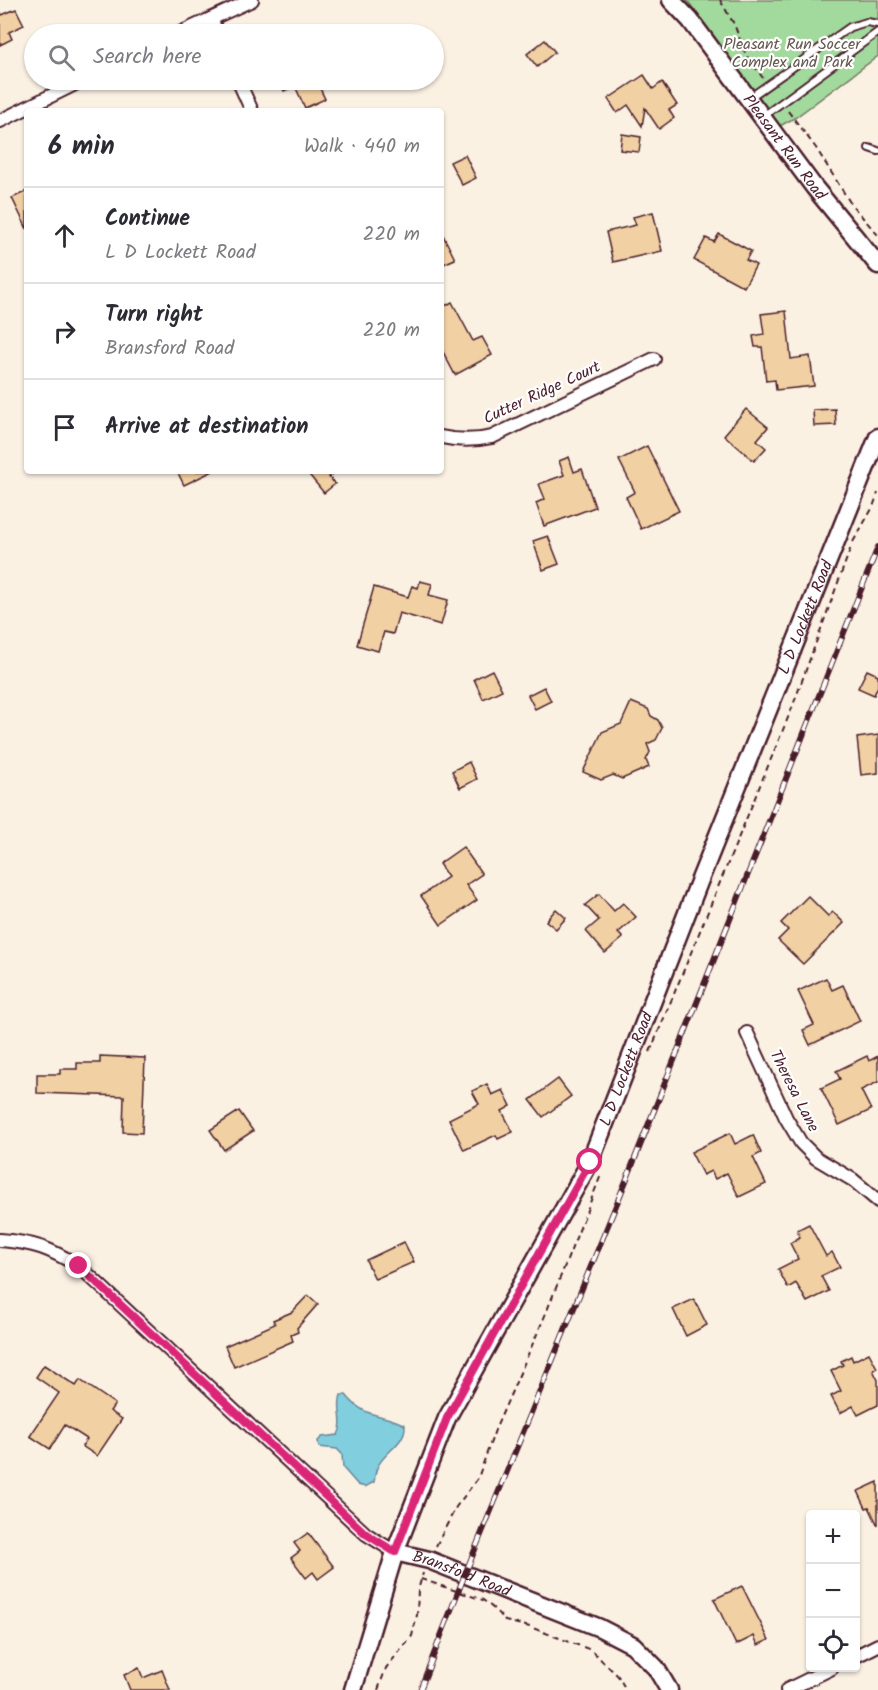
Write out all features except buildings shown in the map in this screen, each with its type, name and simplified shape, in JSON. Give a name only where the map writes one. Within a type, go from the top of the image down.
[{"type":"main road","name":"Pleasant Run Road","points":[[671,0],[690,20],[835,214],[878,265]]},
{"type":"main road","name":"L D Lockett Road","points":[[353,1690],[395,1552],[447,1418],[590,1162],[708,860],[878,437]]},
{"type":"main road","name":"Bransford Road","points":[[395,1552],[429,1560],[600,1628],[633,1645],[656,1668],[669,1690]]},
{"type":"street","points":[[200,24],[252,0]]},
{"type":"street","points":[[211,19],[213,24]]},
{"type":"street","points":[[26,108],[63,90]]},
{"type":"street","points":[[243,90],[251,108]]},
{"type":"street","points":[[0,121],[24,109]]},
{"type":"street","name":"Cutter Ridge Court","points":[[444,437],[466,441],[492,437],[654,359]]},
{"type":"street","name":"Theresa Lane","points":[[747,1033],[786,1118],[801,1143],[816,1158],[853,1180],[878,1201]]},
{"type":"street","name":"Bransford Road","points":[[0,1240],[34,1244],[49,1249],[79,1266],[366,1534],[395,1552]]},
{"type":"street","points":[[860,1654],[878,1645]]},
{"type":"street","points":[[787,1690],[824,1672]]},
{"type":"lane","points":[[748,99],[850,27],[867,22],[878,24]]},
{"type":"lane","points":[[762,117],[878,32]]},
{"type":"lane","points":[[869,148],[878,151]]},
{"type":"path","points":[[720,0],[734,24],[746,56],[768,85]]},
{"type":"path","points":[[782,102],[816,148],[851,204],[878,234]]},
{"type":"path","points":[[421,1579],[483,1600],[505,1622],[530,1627],[591,1650],[618,1676],[627,1690]]},
{"type":"green space","name":"Pleasant Run Soccer Complex and Park","points":[[687,0],[878,0],[878,56],[796,117],[780,126]]},
{"type":"water","points":[[341,1395],[346,1395],[353,1403],[367,1412],[405,1425],[398,1443],[380,1462],[374,1482],[365,1487],[358,1485],[343,1468],[342,1454],[337,1449],[319,1447],[318,1441],[322,1437],[338,1435],[341,1425],[339,1405]]},
{"type":"railway","points":[[420,1690],[628,1176],[878,547]]},
{"type":"route","points":[[79,1266],[366,1534],[395,1552],[447,1418],[590,1162]]}]
